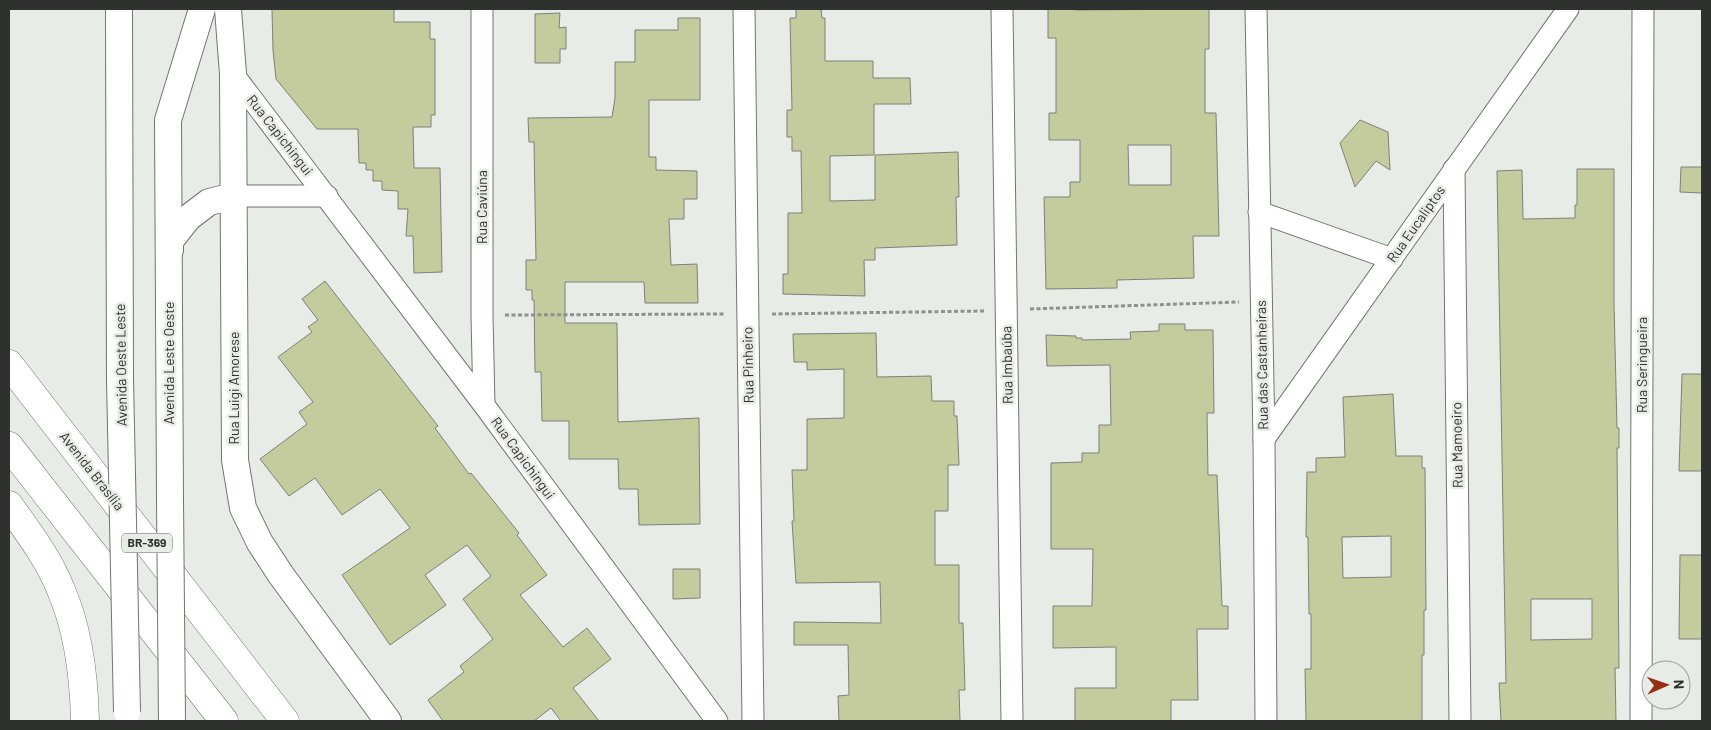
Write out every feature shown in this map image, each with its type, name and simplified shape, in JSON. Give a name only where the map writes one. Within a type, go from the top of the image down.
[{"type":"highway","name":"Avenida Brasília","points":[[9,364],[285,721]]},
{"type":"highway","points":[[9,446],[224,721]]},
{"type":"highway","points":[[9,505],[34,540],[48,564],[61,589],[74,624],[84,688],[85,721]]},
{"type":"street","name":"Avenida Oeste Leste","points":[[119,9],[120,379],[126,717]]},
{"type":"street","name":"Avenida Leste Oeste","points":[[172,721],[168,120],[202,9]]},
{"type":"street","name":"Rua Luigi Amorese","points":[[228,9],[233,74],[235,460],[243,508],[260,543],[281,575],[388,721]]},
{"type":"street","name":"Rua Caviúna","points":[[482,9],[482,316],[484,405]]},
{"type":"street","name":"Rua Pinheiro","points":[[744,9],[753,721]]},
{"type":"street","name":"Rua Imbaúba","points":[[1002,9],[1012,721]]},
{"type":"street","name":"Rua das Castanheiras","points":[[1256,9],[1264,439],[1266,721]]},
{"type":"street","name":"Rua Eucaliptos","points":[[1264,439],[1568,9]]},
{"type":"street","name":"Rua Seringueira","points":[[1641,721],[1643,9]]},
{"type":"street","name":"Rua Capichingui","points":[[233,74],[484,405],[717,721]]},
{"type":"street","name":"Rua Mamoeiro","points":[[1454,168],[1460,721]]},
{"type":"street","points":[[169,266],[170,241],[188,218],[209,202],[234,196]]},
{"type":"street","name":"Rua Capichingui","points":[[234,196],[327,196]]},
{"type":"street","points":[[1259,212],[1392,259]]},
{"type":"path","points":[[482,316],[1006,310],[1261,301]]},
{"type":"building","points":[[272,9],[394,9],[394,22],[430,22],[430,39],[435,39],[435,115],[431,115],[431,127],[413,127],[414,168],[440,168],[442,272],[414,273],[413,236],[406,236],[408,209],[398,209],[398,191],[382,190],[382,181],[373,181],[373,170],[366,170],[366,163],[359,163],[358,129],[317,129],[276,79]]},
{"type":"building","points":[[796,9],[821,9],[822,18],[825,18],[825,61],[873,61],[873,78],[910,78],[911,104],[874,104],[874,155],[830,156],[830,201],[875,200],[875,155],[958,152],[959,197],[956,197],[957,245],[875,248],[875,260],[864,260],[865,296],[783,294],[783,274],[788,274],[788,213],[802,213],[801,151],[792,151],[792,137],[787,137],[787,110],[792,110],[790,18],[796,18]]},
{"type":"building","points":[[1048,9],[1209,9],[1209,49],[1205,49],[1205,113],[1216,113],[1219,236],[1193,236],[1194,278],[1117,280],[1117,288],[1046,289],[1044,197],[1070,197],[1070,182],[1080,182],[1080,140],[1049,140],[1049,113],[1056,113],[1056,38],[1048,38]],"holes":[[[1128,145],[1171,145],[1171,185],[1129,185]]]},
{"type":"building","points":[[560,13],[559,28],[566,27],[566,49],[560,49],[560,63],[535,63],[535,14]]},
{"type":"building","points":[[678,18],[700,18],[700,100],[649,100],[649,157],[656,157],[656,170],[697,171],[697,199],[684,199],[684,219],[669,219],[671,265],[697,264],[698,303],[645,303],[644,282],[565,282],[565,323],[617,323],[618,422],[699,418],[700,524],[639,525],[638,489],[619,489],[618,459],[569,459],[569,421],[542,421],[541,372],[535,372],[534,300],[532,300],[532,290],[526,290],[526,260],[536,260],[534,142],[529,142],[528,118],[612,117],[615,98],[615,62],[635,62],[635,30],[678,30]]},
{"type":"building","points":[[1360,120],[1388,132],[1390,170],[1376,161],[1355,187],[1340,143]]},
{"type":"building","points":[[1681,167],[1702,167],[1702,193],[1680,192]]},
{"type":"building","points":[[1577,169],[1614,169],[1614,304],[1617,428],[1619,428],[1619,448],[1617,448],[1619,668],[1615,668],[1616,721],[1501,721],[1499,683],[1506,683],[1497,171],[1522,170],[1523,219],[1575,218],[1575,205],[1577,205]],"holes":[[[1531,599],[1592,599],[1592,639],[1531,640]]]},
{"type":"building","points":[[325,281],[438,426],[435,428],[469,474],[471,473],[519,533],[517,535],[547,575],[520,595],[563,647],[587,628],[611,659],[573,688],[599,721],[561,721],[551,708],[534,721],[443,721],[428,700],[464,672],[460,666],[493,639],[463,599],[491,576],[467,545],[425,575],[446,605],[390,645],[342,575],[410,528],[380,489],[342,515],[315,478],[289,496],[260,459],[307,424],[299,412],[313,402],[278,357],[312,332],[308,327],[318,320],[302,299]]},
{"type":"building","points":[[1159,324],[1185,324],[1185,330],[1213,330],[1214,413],[1207,413],[1208,475],[1217,475],[1222,606],[1228,606],[1228,629],[1197,629],[1198,700],[1171,700],[1171,721],[1075,721],[1075,688],[1116,688],[1116,647],[1053,648],[1053,606],[1092,606],[1093,549],[1051,549],[1051,463],[1082,462],[1082,453],[1099,453],[1099,425],[1111,425],[1110,365],[1047,366],[1046,335],[1076,336],[1076,338],[1082,338],[1082,340],[1131,339],[1130,332],[1159,331]]},
{"type":"building","points":[[876,333],[877,377],[931,376],[932,401],[954,401],[954,416],[957,416],[959,465],[948,465],[948,511],[935,511],[935,565],[959,565],[959,623],[963,623],[965,690],[959,690],[960,721],[839,721],[838,696],[849,695],[848,645],[794,645],[794,622],[881,623],[880,582],[796,583],[792,521],[794,521],[792,470],[807,470],[807,419],[844,418],[844,369],[807,370],[807,362],[794,362],[793,334]]},
{"type":"building","points":[[1682,374],[1702,374],[1702,471],[1679,471]]},
{"type":"building","points":[[1393,394],[1396,456],[1422,456],[1422,468],[1425,468],[1426,610],[1424,610],[1424,655],[1422,655],[1422,721],[1306,721],[1305,669],[1311,669],[1311,614],[1309,614],[1308,537],[1306,537],[1307,472],[1316,472],[1316,458],[1345,457],[1343,397]],"holes":[[[1391,536],[1391,577],[1343,578],[1342,537]]]},
{"type":"building","points":[[1680,555],[1702,555],[1702,639],[1679,639]]},
{"type":"building","points":[[673,569],[700,569],[700,598],[673,599]]}]
